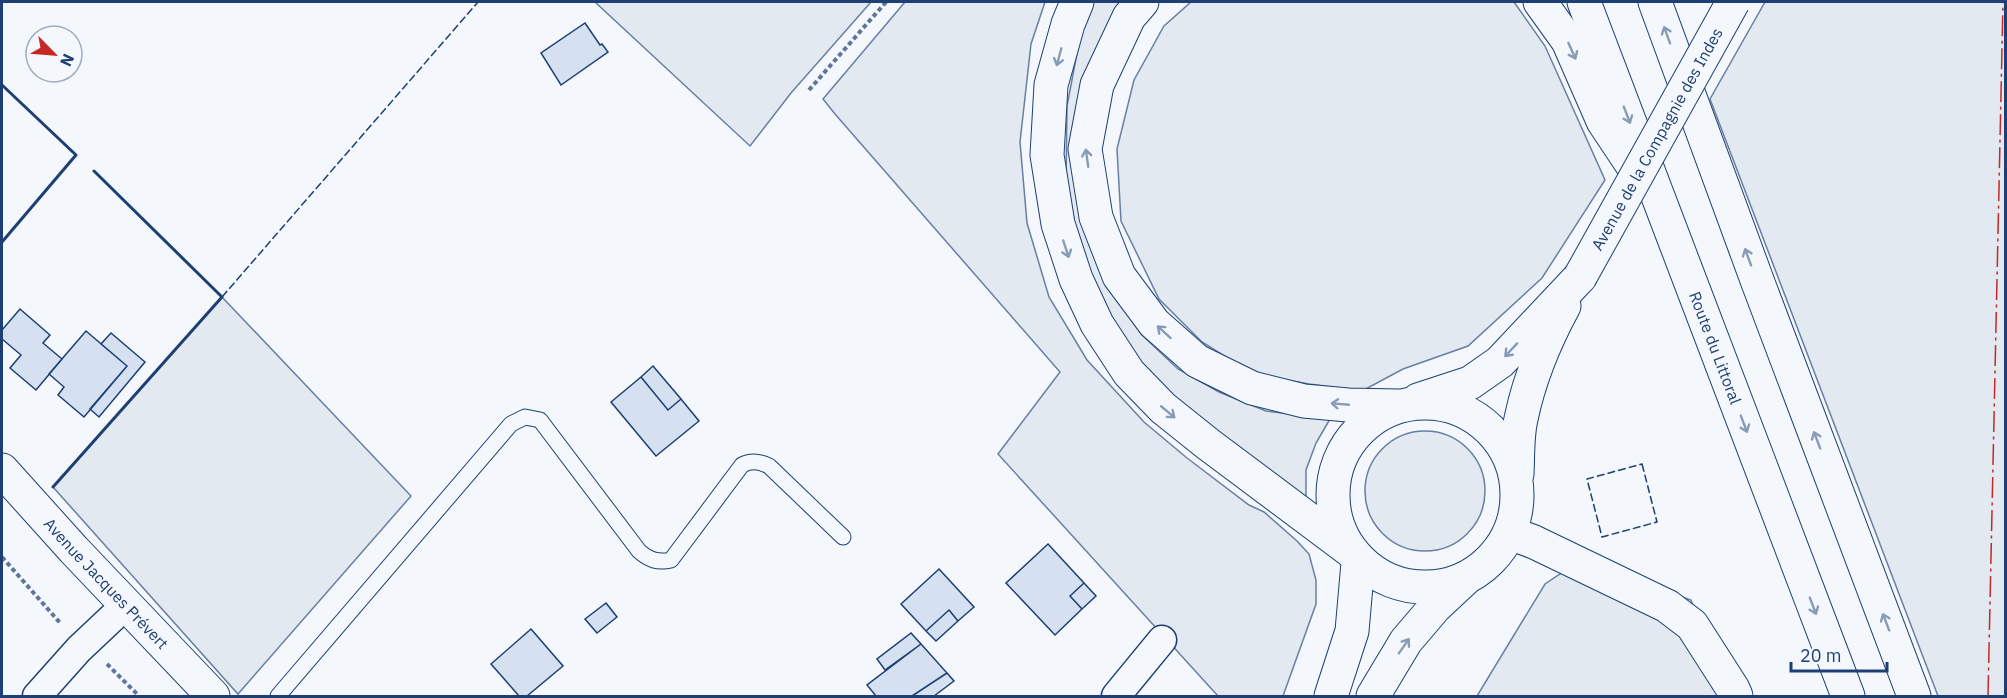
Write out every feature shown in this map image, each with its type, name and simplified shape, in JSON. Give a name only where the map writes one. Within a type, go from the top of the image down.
[{"type":"main road","points":[[1077,2],[1068,24],[1051,85],[1047,155],[1058,224],[1076,279],[1097,324],[1129,373],[1163,408],[1385,578],[1412,586],[1440,586],[1467,577]]},
{"type":"main road","points":[[1142,2],[1129,17],[1097,85],[1085,149],[1096,217],[1119,276],[1154,323],[1197,362],[1252,388],[1304,401],[1348,405],[1398,406],[1425,402],[1451,406],[1475,417],[1495,434],[1509,457],[1516,482],[1516,509],[1510,533],[1490,559],[1435,607],[1406,641],[1373,696]]},
{"type":"main road","points":[[1540,2],[1568,41],[1603,122],[1664,212]]},
{"type":"main road","name":"Route du Littoral","points":[[1584,2],[1848,696]]},
{"type":"main road","points":[[1654,2],[1914,696]]},
{"type":"main road","name":"Avenue de la Compagnie des Indes","points":[[1516,488],[1521,420],[1531,384],[1553,326],[1733,2]]},
{"type":"main road","name":"Avenue de la Compagnie des Indes","points":[[1398,406],[1470,383],[1500,362],[1580,277]]},
{"type":"main road","points":[[1331,696],[1352,631],[1355,557],[1344,539],[1334,512],[1333,484],[1340,458],[1354,435],[1374,417],[1398,406]]},
{"type":"main road","name":"Avenue Jacques Prévert","points":[[2,471],[121,612],[213,696]]},
{"type":"main road","points":[[2,500],[59,564],[121,612],[199,696]]},
{"type":"main road","points":[[1510,533],[1534,542],[1667,606],[1692,625],[1734,689],[1736,696]]},
{"type":"street","points":[[37,696],[79,649],[121,612]]},
{"type":"street","points":[[1116,696],[1162,640]]},
{"type":"lane","points":[[278,696],[511,424],[525,417],[540,420],[639,551],[654,561],[671,560],[742,465],[748,462],[763,462],[769,466],[843,537]]},
{"type":"path","points":[[809,90],[886,2]]},
{"type":"path","points":[[2,557],[65,628]]},
{"type":"path","points":[[103,660],[139,696]]},
{"type":"shaded area","points":[[595,2],[871,2],[791,93],[750,146]]},
{"type":"shaded area","points":[[905,2],[1045,2],[1031,44],[1020,142],[1027,223],[1049,297],[1087,360],[1144,422],[1249,505],[1264,512],[1309,554],[1316,580],[1316,604],[1283,696],[1218,696],[998,454],[1060,372],[823,99]]},
{"type":"shaded area","points":[[1093,2],[1124,2],[1081,106],[1115,296],[1142,335],[1178,369],[1219,392],[1266,411],[1330,419],[1316,443],[1306,470],[1306,504],[1232,450],[1141,367],[1104,306],[1080,248],[1066,180],[1067,106],[1082,27]]},
{"type":"shaded area","points":[[1191,2],[1514,2],[1545,46],[1605,180],[1542,278],[1468,346],[1403,369],[1362,391],[1253,374],[1202,342],[1159,299],[1121,221],[1117,149],[1134,80],[1164,26]]},
{"type":"shaded area","points":[[1765,2],[2005,2],[2005,696],[1938,696],[1710,99]]},
{"type":"shaded area","points":[[222,297],[411,496],[238,694],[53,487]]},
{"type":"shaded area","points":[[1425,431],[1448,436],[1467,449],[1480,468],[1485,491],[1480,514],[1467,533],[1448,546],[1425,551],[1402,546],[1383,533],[1370,514],[1365,491],[1370,468],[1383,449],[1402,436]]},
{"type":"shaded area","points":[[1598,567],[1691,600],[1726,696],[1477,696],[1545,584],[1569,568]]},
{"type":"building","points":[[585,23],[600,45],[602,44],[608,52],[561,85],[541,53]]},
{"type":"building","points":[[20,309],[50,335],[43,343],[62,359],[36,390],[10,368],[21,355],[2,339],[2,330]]},
{"type":"building","points":[[86,331],[127,366],[84,417],[58,395],[64,387],[49,374]]},
{"type":"building","points":[[111,333],[145,362],[99,417],[90,409],[127,366],[101,344]]},
{"type":"building","points":[[653,366],[681,399],[668,410],[641,377]]},
{"type":"building","points":[[641,377],[668,410],[681,399],[699,421],[656,456],[611,402]]},
{"type":"building","points":[[1048,544],[1084,583],[1070,596],[1082,609],[1055,635],[1006,583]]},
{"type":"building","points":[[939,569],[974,607],[958,621],[949,610],[926,631],[901,604]]},
{"type":"building","points":[[1084,583],[1096,596],[1082,609],[1070,596]]},
{"type":"building","points":[[606,603],[617,617],[597,633],[585,619]]},
{"type":"building","points":[[949,610],[958,621],[936,641],[926,631]]},
{"type":"building","points":[[531,629],[563,666],[527,696],[519,696],[491,664]]},
{"type":"building","points":[[911,633],[921,644],[885,670],[877,659]]},
{"type":"building","points":[[921,644],[947,673],[912,696],[876,696],[867,685]]},
{"type":"building","points":[[947,673],[954,681],[934,696],[912,696]]},
{"type":"fence","points":[[222,297],[478,2]]},
{"type":"fence","points":[[1642,464],[1657,522],[1602,537],[1587,479],[1642,464]]},
{"type":"wall","points":[[2,85],[76,155],[2,242]]},
{"type":"wall","points":[[53,487],[222,297],[94,171]]},
{"type":"power","points":[[1988,696],[2003,2]]}]
